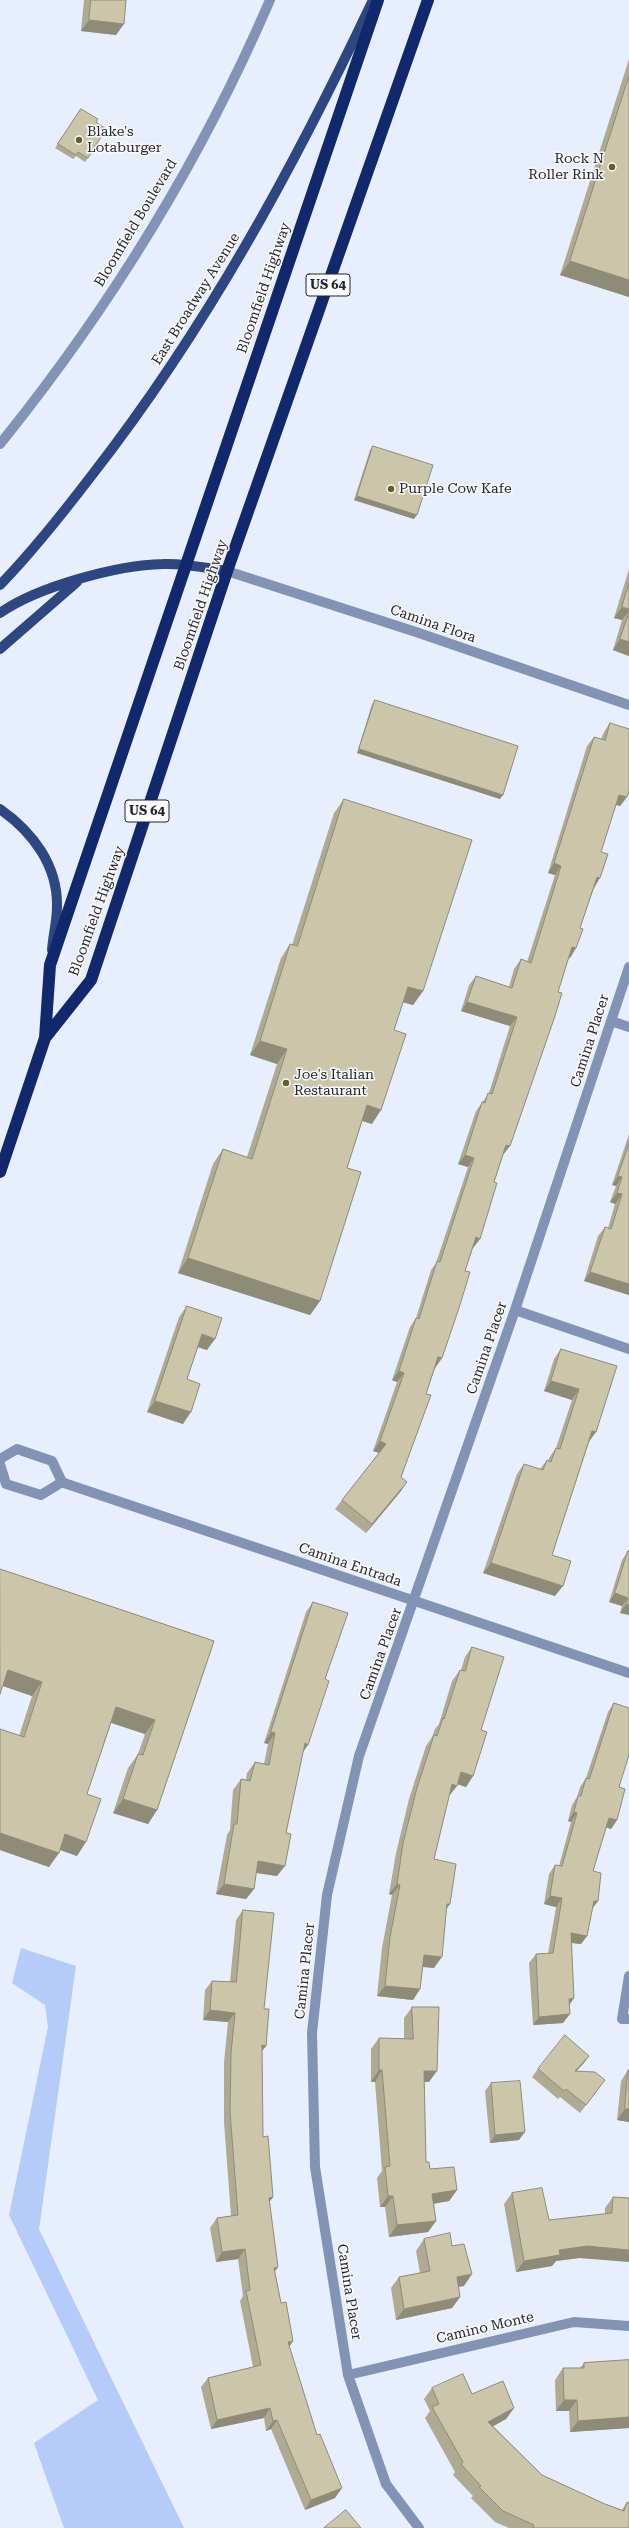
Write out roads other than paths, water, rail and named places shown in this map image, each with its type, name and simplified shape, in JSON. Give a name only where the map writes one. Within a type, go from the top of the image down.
[{"type":"highway","name":"Bloomfield Highway","points":[[45,1038],[50,966],[378,0]]},
{"type":"highway","name":"Bloomfield Highway","points":[[45,1038],[91,980],[228,571],[428,0]]},
{"type":"highway","name":"US 64","points":[[0,1172],[45,1038]]},
{"type":"main road","name":"East Broadway Avenue","points":[[0,585],[48,531],[121,438],[200,322],[286,173],[373,0]]},
{"type":"main road","points":[[0,614],[42,591],[120,570],[163,564],[186,565],[228,571]]},
{"type":"main road","points":[[0,649],[79,580]]},
{"type":"main road","points":[[0,809],[19,823],[33,839],[46,857],[54,882],[57,907],[50,966]]},
{"type":"street","name":"Bloomfield Boulevard","points":[[0,444],[80,339],[129,264],[182,177],[219,108],[270,0]]},
{"type":"street","name":"Camina Flora","points":[[228,571],[416,632],[629,706]]},
{"type":"street","name":"Camina Placer","points":[[419,2528],[386,2484],[348,2375],[315,2167],[312,2033],[327,1895],[359,1756],[515,1310],[629,967]]},
{"type":"street","points":[[611,1021],[629,1027]]},
{"type":"street","points":[[515,1310],[629,1349]]},
{"type":"street","points":[[0,1459],[17,1449],[52,1461],[62,1482],[40,1495],[6,1484],[0,1464]]},
{"type":"street","name":"Camina Entrada","points":[[62,1482],[414,1602],[629,1673]]},
{"type":"street","points":[[629,1976],[622,2019],[629,2019]]},
{"type":"street","name":"Camino Monte","points":[[348,2375],[574,2322],[629,2326]]},
{"type":"place","name":"Blake's Lotaburger","points":[[79,140]]},
{"type":"place","name":"Rock N Roller Rink","points":[[612,167]]},
{"type":"place","name":"Purple Cow Kafe","points":[[391,489]]},
{"type":"place","name":"Joe's Italian Restaurant","points":[[286,1083]]}]
